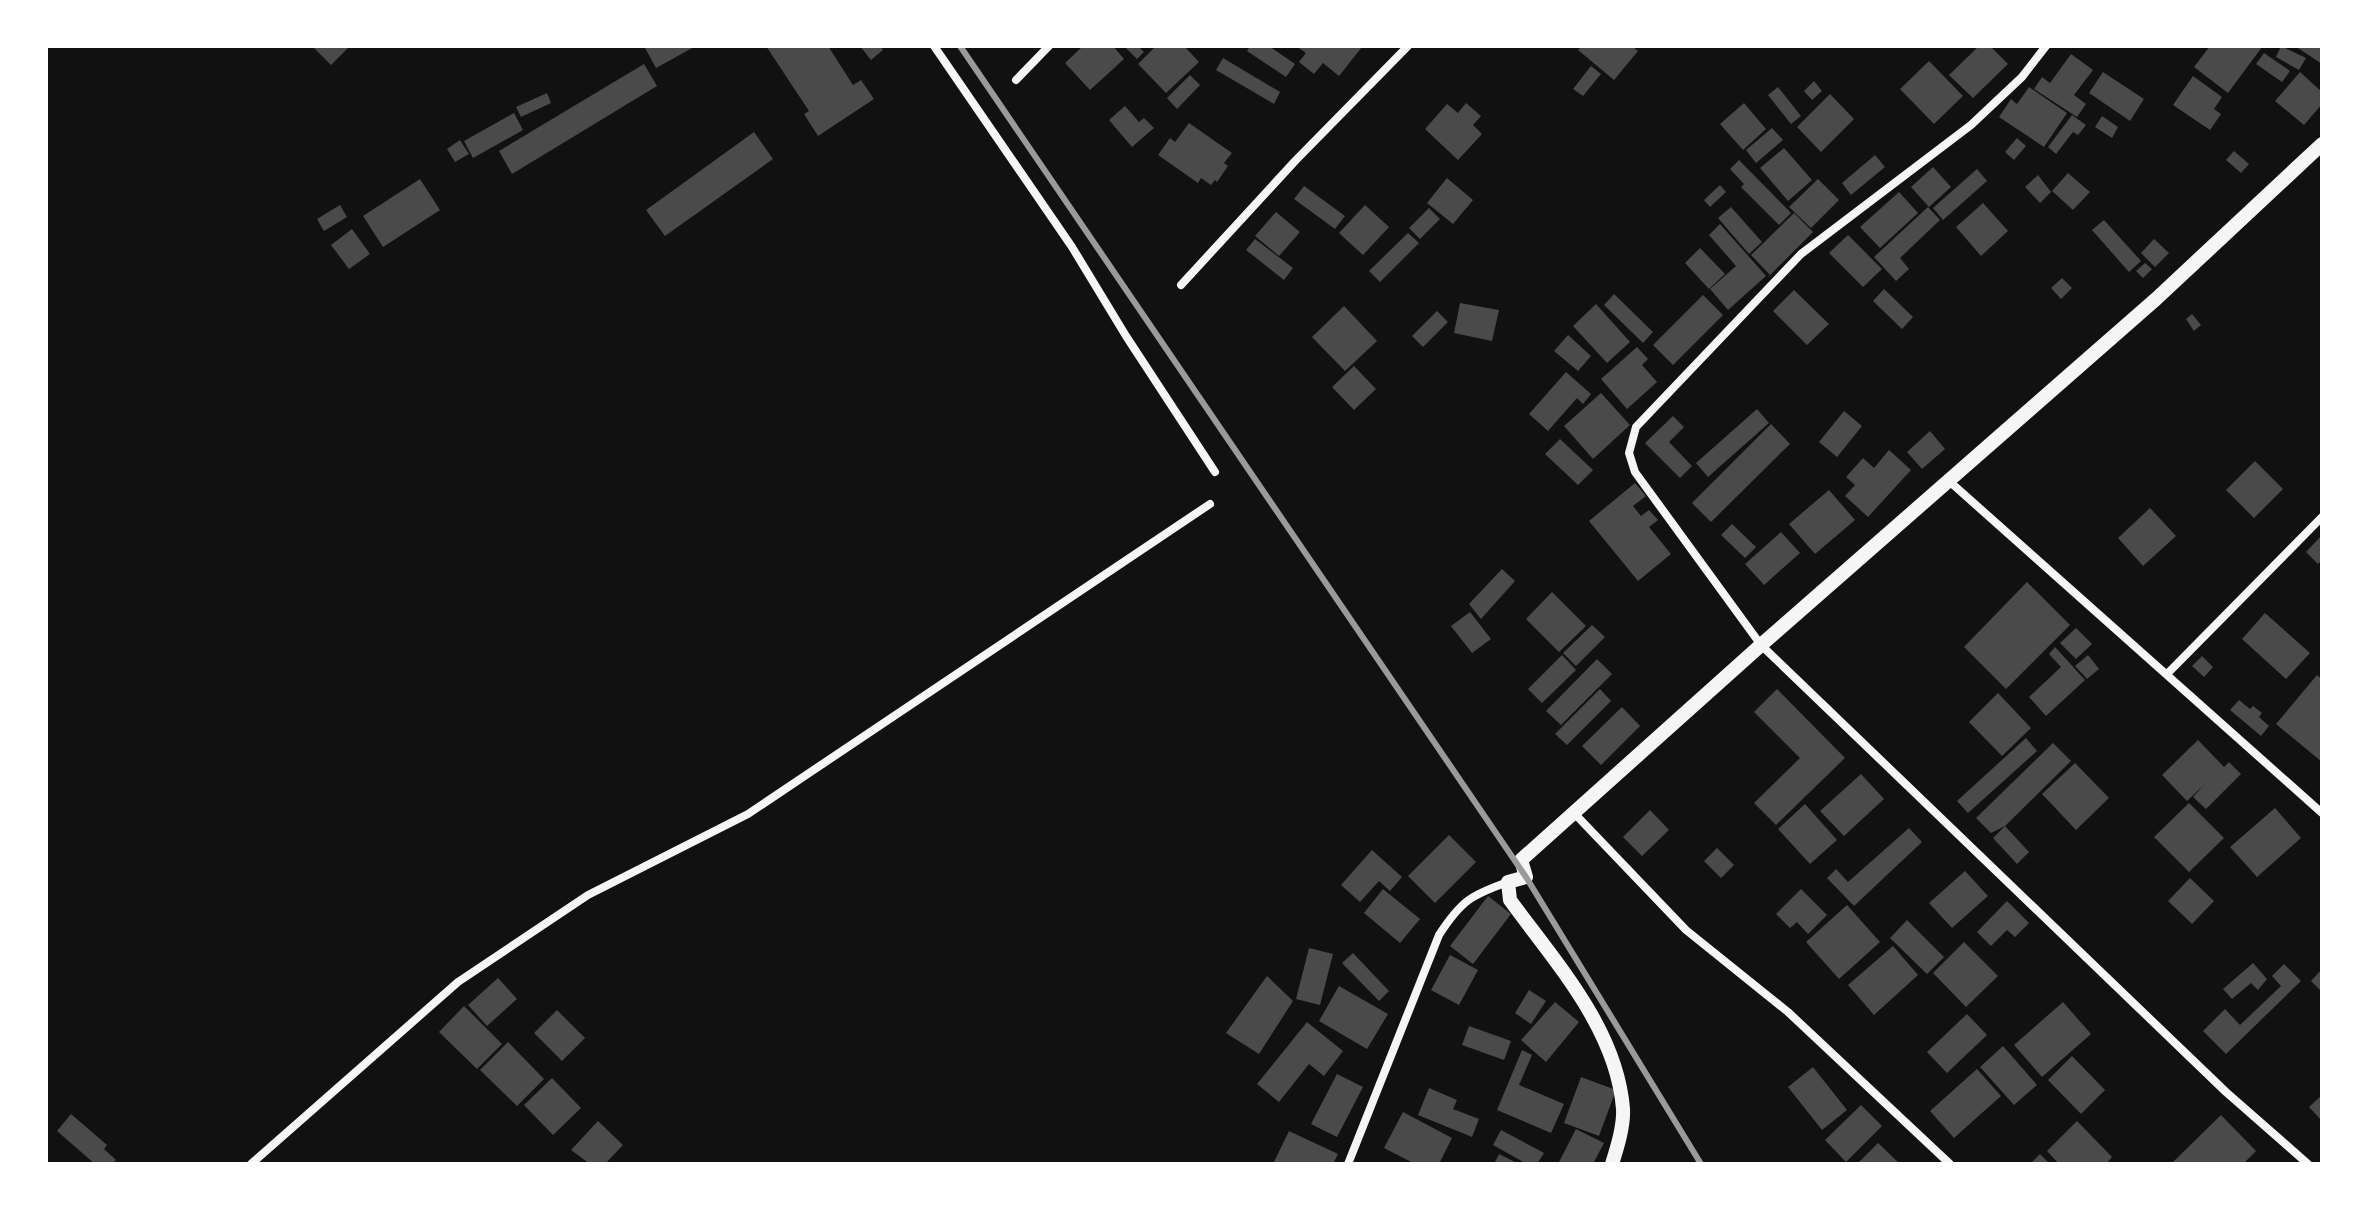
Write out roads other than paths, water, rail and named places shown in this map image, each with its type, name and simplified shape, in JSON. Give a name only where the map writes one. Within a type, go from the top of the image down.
[{"type":"street","points":[[934,46],[1072,247],[1215,472]]},
{"type":"street","points":[[1016,80],[1049,46]]},
{"type":"street","points":[[1181,285],[1296,160],[1408,46]]},
{"type":"street","points":[[2046,46],[2022,77],[1971,125],[1801,254],[1636,427],[1629,453],[1635,472],[1761,645],[2226,1092],[2308,1164]]},
{"type":"street","points":[[1348,1164],[1439,935],[1454,912],[1475,893],[1526,877],[1521,860],[2156,299],[2322,144]]},
{"type":"street","points":[[1949,481],[2322,813]]},
{"type":"street","points":[[251,1164],[458,982],[588,895],[748,814],[1210,504]]},
{"type":"street","points":[[2167,674],[2322,517]]},
{"type":"street","points":[[1574,813],[1686,930],[1788,1012],[1950,1164]]},
{"type":"street","points":[[1508,882],[1510,900],[1587,1006],[1615,1066],[1623,1112],[1612,1164]]},
{"type":"railway","points":[[960,46],[1526,877],[1701,1164]]}]
